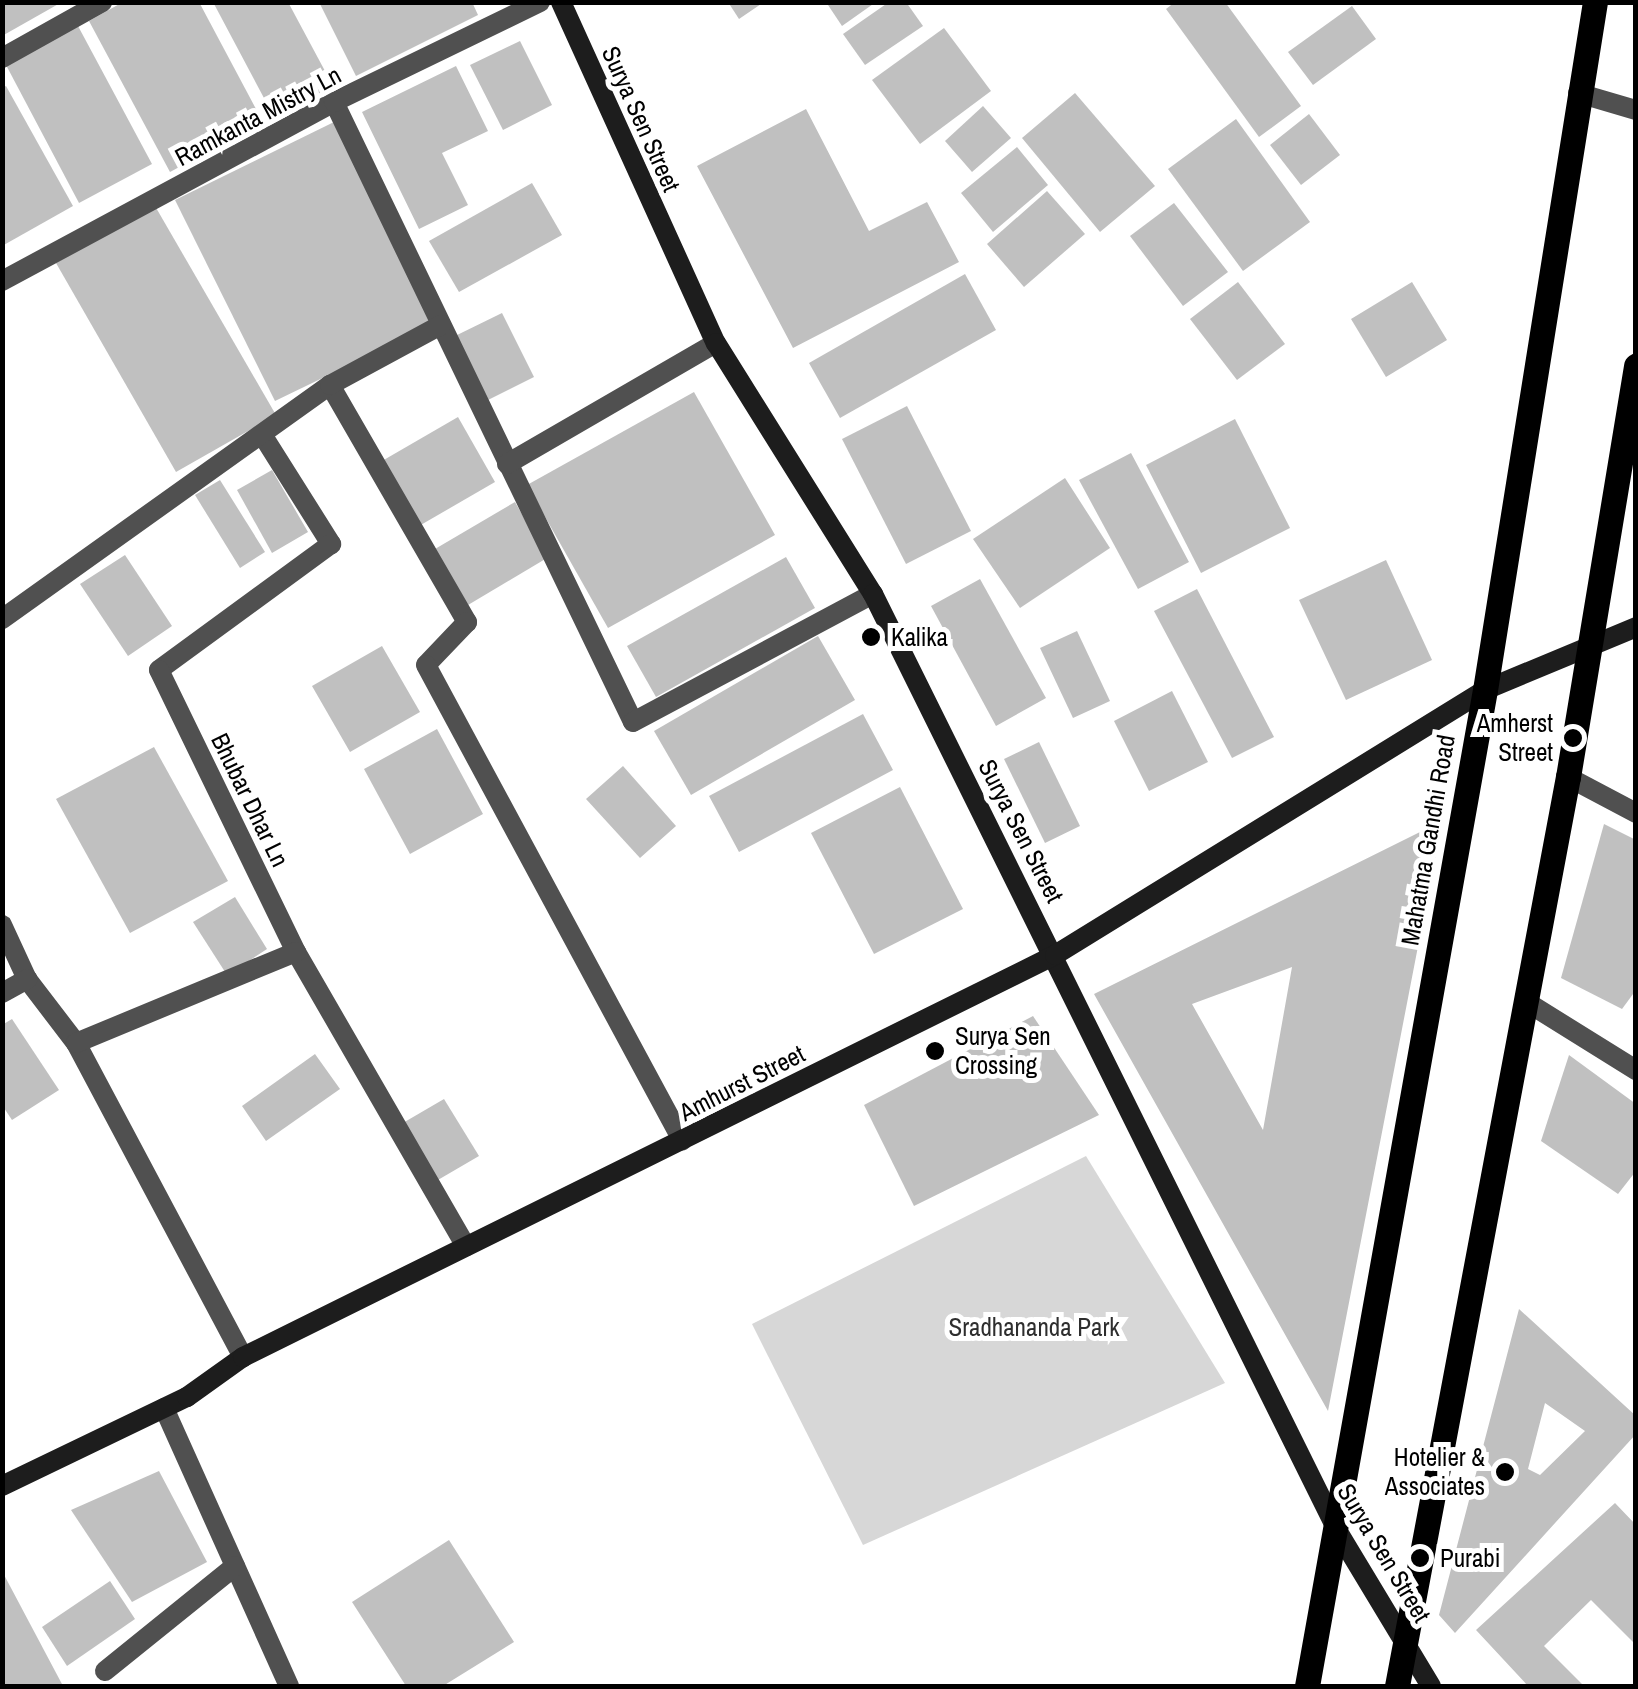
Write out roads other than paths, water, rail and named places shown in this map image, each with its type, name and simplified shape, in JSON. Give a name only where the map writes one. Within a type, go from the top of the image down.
[{"type":"main road","name":"Surya Sen Street","points":[[561,2],[716,344],[873,594],[1055,954],[1338,1532],[1405,1636],[1431,1686]]},
{"type":"main road","name":"Mahatma Gandhi Road","points":[[1307,1686],[1338,1532],[1485,690],[1595,2]]},
{"type":"main road","points":[[1397,1686],[1568,776],[1636,366]]},
{"type":"main road","name":"Amhurst Street","points":[[2,1486],[164,1408],[243,1357],[1055,954],[1485,690],[1636,628]]},
{"type":"street","points":[[2,58],[102,2]]},
{"type":"street","name":"Ramkanta Mistry Ln","points":[[2,281],[334,102],[540,2]]},
{"type":"street","points":[[1578,93],[1636,110]]},
{"type":"street","points":[[334,102],[633,722],[873,594]]},
{"type":"street","points":[[2,620],[264,436],[330,385],[441,326]]},
{"type":"street","points":[[507,464],[716,344]]},
{"type":"street","points":[[330,385],[467,622],[426,665],[682,1140]]},
{"type":"street","name":"Bhubar Dhar Ln","points":[[264,436],[330,544],[159,670],[296,952],[466,1246]]},
{"type":"street","points":[[1568,776],[1636,812]]},
{"type":"street","points":[[2,924],[27,979],[76,1043],[243,1357]]},
{"type":"street","points":[[76,1043],[296,952]]},
{"type":"street","points":[[2,993],[27,979]]},
{"type":"street","points":[[1525,1001],[1636,1070]]},
{"type":"street","points":[[164,1408],[289,1686]]},
{"type":"street","points":[[104,1671],[236,1566]]},
{"type":"place","name":"Kalika","points":[[871,637]]},
{"type":"place","name":"Amherst Street","points":[[1573,738]]},
{"type":"place","name":"Surya Sen Crossing","points":[[935,1051]]},
{"type":"place","name":"Hotelier & Associates","points":[[1505,1472]]},
{"type":"place","name":"Purabi","points":[[1420,1558]]},
{"type":"park label","name":"Sradhananda Park","points":[[1034,1327]]}]
